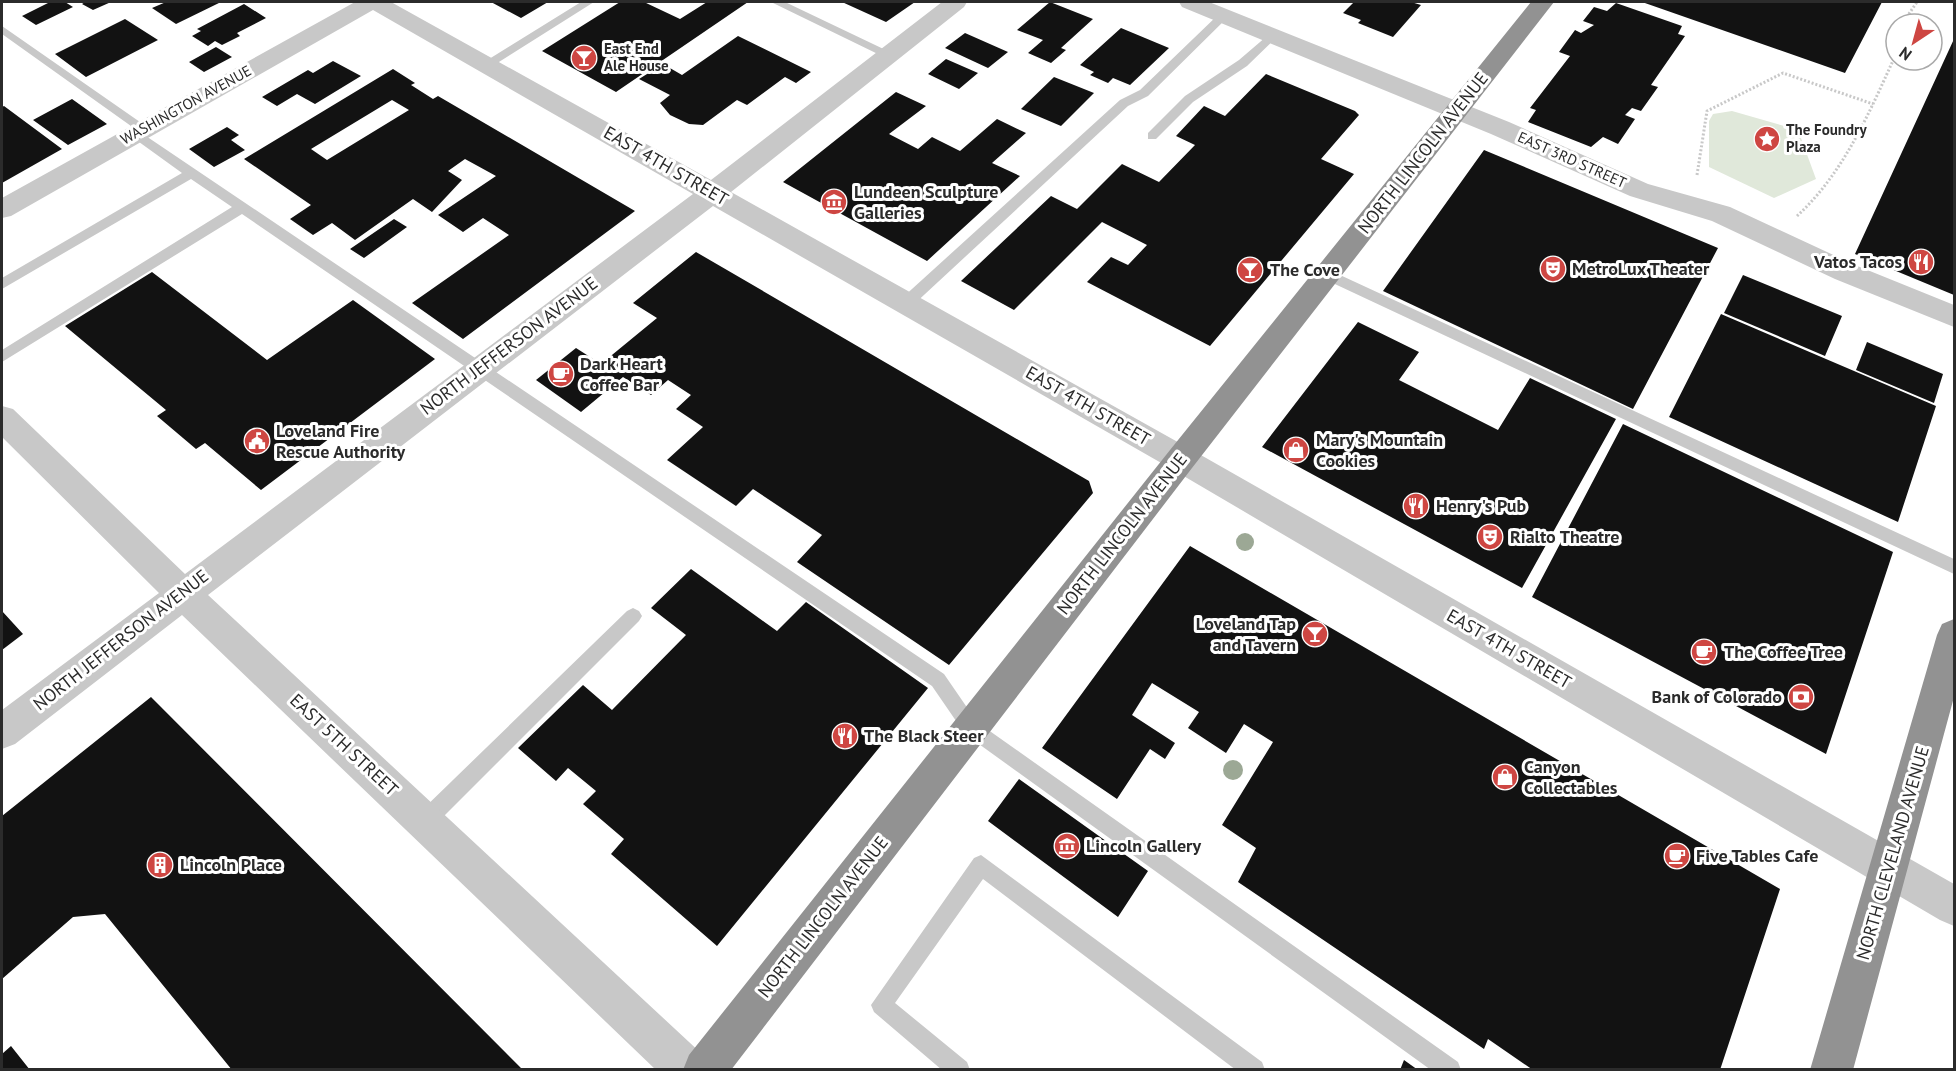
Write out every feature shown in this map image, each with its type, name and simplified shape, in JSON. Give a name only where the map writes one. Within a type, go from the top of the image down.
[{"type":"highway","name":"NORTH LINCOLN AVENUE","points":[[704,1070],[1180,459],[1543,2]]},
{"type":"highway","name":"NORTH CLEVELAND AVENUE","points":[[1832,1070],[1954,635]]},
{"type":"street","name":"EAST 4TH STREET","points":[[373,2],[487,64],[1180,459],[1954,906]]},
{"type":"street","name":"WASHINGTON AVENUE","points":[[2,208],[373,2]]},
{"type":"street","name":"NORTH JEFFERSON AVENUE","points":[[2,732],[182,593],[712,193],[956,2]]},
{"type":"street","name":"EAST 3RD STREET","points":[[1190,2],[1457,110],[1639,190],[1721,214],[1771,235],[1845,272],[1954,316]]},
{"type":"street","name":"EAST 5TH STREET","points":[[2,418],[182,593],[688,1070]]},
{"type":"lane","points":[[487,64],[588,2]]},
{"type":"lane","points":[[777,2],[888,54]]},
{"type":"lane","points":[[906,303],[1124,103],[1144,93],[1224,15]]},
{"type":"lane","points":[[2,29],[191,173],[241,208],[938,680],[971,728],[1450,1070]]},
{"type":"lane","points":[[1152,136],[1188,99],[1243,63],[1273,35]]},
{"type":"lane","points":[[2,284],[191,173]]},
{"type":"lane","points":[[2,357],[241,208]]},
{"type":"lane","points":[[1327,274],[1954,567]]},
{"type":"lane","points":[[425,821],[633,616]]},
{"type":"lane","points":[[959,1070],[881,1005],[981,865],[1254,1070]]},
{"type":"path","points":[[1771,235],[1813,204],[1873,104],[1888,72]]},
{"type":"path","points":[[1692,205],[1707,111],[1783,73],[1873,104]]},
{"type":"shaded area","points":[[1732,111],[1798,130],[1816,179],[1774,198],[1709,167],[1709,121],[1713,114]]},
{"type":"building","points":[[50,2],[65,2],[73,7],[36,25],[22,16]]},
{"type":"building","points":[[111,2],[93,10],[82,4]]},
{"type":"building","points":[[166,2],[221,2],[176,24],[152,8]]},
{"type":"building","points":[[491,2],[548,2],[521,18]]},
{"type":"building","points":[[620,2],[644,2],[680,19],[707,2],[748,2],[616,92],[542,51]]},
{"type":"building","points":[[842,2],[915,2],[886,22]]},
{"type":"building","points":[[1050,2],[1093,19],[1061,48],[1066,50],[1051,63],[1028,53],[1043,40],[1017,30]]},
{"type":"building","points":[[1354,2],[1411,2],[1421,5],[1393,37],[1358,23],[1361,20],[1343,13]]},
{"type":"building","points":[[1642,2],[1882,2],[1845,73]]},
{"type":"building","points":[[1616,3],[1682,26],[1678,34],[1685,36],[1651,85],[1658,87],[1641,111],[1632,108],[1625,115],[1635,119],[1618,144],[1603,137],[1591,147],[1528,122],[1536,110],[1530,108],[1570,56],[1559,52],[1575,30],[1581,33],[1594,25],[1583,21],[1594,7],[1607,11]]},
{"type":"building","points":[[244,4],[266,18],[237,33],[240,36],[222,45],[215,41],[208,46],[192,36],[201,31],[197,29]]},
{"type":"building","points":[[125,19],[158,40],[86,77],[55,54]]},
{"type":"building","points":[[1121,28],[1169,48],[1130,85],[1113,78],[1108,83],[1090,75],[1094,72],[1080,65]]},
{"type":"building","points":[[965,33],[1008,52],[988,68],[945,48]]},
{"type":"building","points":[[738,36],[811,72],[796,83],[785,77],[747,105],[737,100],[703,125],[689,124],[670,115],[660,103],[670,95],[639,79],[663,64],[682,75]]},
{"type":"building","points":[[1954,39],[1954,295],[1855,254],[1939,72],[1944,72],[1944,61]]},
{"type":"building","points":[[216,47],[232,57],[204,72],[189,62]]},
{"type":"building","points":[[946,59],[978,73],[959,89],[928,74]]},
{"type":"building","points":[[333,61],[361,76],[315,104],[297,94],[277,106],[262,97],[308,70],[313,73]]},
{"type":"building","points":[[393,69],[415,83],[411,85],[433,99],[438,96],[635,211],[463,339],[412,303],[509,235],[483,218],[463,232],[438,215],[496,176],[465,159],[448,171],[462,180],[432,212],[413,199],[355,240],[332,223],[313,235],[290,219],[311,205],[244,159]],"holes":[[[392,100],[409,110],[327,160],[311,149]]]},
{"type":"building","points":[[1266,74],[1355,111],[1359,115],[1321,159],[1354,174],[1210,346],[1087,282],[1111,257],[1128,265],[1147,245],[1102,222],[1014,310],[961,281],[1051,196],[1077,209],[1122,164],[1159,182],[1195,145],[1176,136],[1204,106],[1225,116]]},
{"type":"building","points":[[1054,77],[1094,93],[1061,126],[1021,109]]},
{"type":"building","points":[[896,92],[926,106],[889,134],[918,149],[932,137],[960,151],[997,119],[1026,133],[992,163],[1020,176],[927,261],[783,182]]},
{"type":"building","points":[[72,99],[107,124],[68,145],[33,120]]},
{"type":"building","points":[[4,106],[62,149],[2,183],[2,107]]},
{"type":"building","points":[[227,127],[239,135],[231,140],[245,150],[214,167],[189,149]]},
{"type":"building","name":"MetroLux Theater","points":[[1484,150],[1718,248],[1633,409],[1383,291]]},
{"type":"building","points":[[394,219],[407,227],[364,258],[350,249]]},
{"type":"building","points":[[696,252],[1089,481],[1093,493],[949,665],[797,562],[822,535],[753,489],[736,506],[667,460],[703,427],[676,409],[691,395],[668,380],[651,395],[623,377],[581,412],[536,380],[576,348],[601,364],[657,318],[633,303]]},
{"type":"building","points":[[152,272],[267,360],[353,300],[435,359],[261,490],[205,443],[196,449],[157,416],[166,410],[65,326]]},
{"type":"building","points":[[1743,275],[1842,316],[1825,356],[1724,313]]},
{"type":"building","points":[[1721,314],[1936,406],[1898,522],[1669,417]]},
{"type":"building","points":[[1358,322],[1419,352],[1399,380],[1498,430],[1530,378],[1616,419],[1522,588],[1262,447]]},
{"type":"building","points":[[1867,342],[1943,374],[1934,403],[1856,370]]},
{"type":"building","points":[[1623,424],[1893,552],[1826,754],[1532,597]]},
{"type":"building","points":[[1190,546],[1780,889],[1720,1070],[1533,1070],[1488,1039],[1484,1049],[1238,882],[1256,848],[1222,825],[1273,742],[1244,724],[1226,753],[1188,728],[1199,712],[1152,683],[1132,715],[1175,743],[1165,759],[1150,749],[1117,799],[1042,748]]},
{"type":"building","points":[[691,569],[777,631],[806,602],[928,688],[717,946],[611,854],[624,839],[583,804],[596,791],[568,768],[556,781],[518,748],[583,685],[612,710],[686,635],[651,608]]},
{"type":"building","points":[[2,611],[23,634],[2,650]]},
{"type":"building","name":"Lincoln Place","points":[[151,697],[523,1070],[232,1070],[105,914],[73,917],[2,979],[2,816]]},
{"type":"building","name":"Lincoln Gallery","points":[[1019,779],[1148,871],[1118,917],[988,821]]},
{"type":"building","points":[[11,1046],[30,1070],[2,1070],[2,1054]]},
{"type":"building","points":[[1404,1060],[1418,1070],[1400,1070]]},
{"type":"place","name":"East End Ale House","points":[[584,58]]},
{"type":"place","name":"The Foundry Plaza","points":[[1767,139]]},
{"type":"place","name":"Lundeen Sculpture Galleries","points":[[834,202]]},
{"type":"place","name":"Vatos Tacos","points":[[1921,262]]},
{"type":"place","name":"MetroLux Theater","points":[[1553,269]]},
{"type":"place","name":"The Cove","points":[[1250,270]]},
{"type":"place","name":"Dark Heart Coffee Bar","points":[[561,374]]},
{"type":"place","name":"Loveland Fire Rescue Authority","points":[[257,441]]},
{"type":"place","name":"Mary's Mountain Cookies","points":[[1296,450]]},
{"type":"place","name":"Henry's Pub","points":[[1416,506]]},
{"type":"place","name":"Rialto Theatre","points":[[1490,537]]},
{"type":"place","name":"Loveland Tap and Tavern","points":[[1315,634]]},
{"type":"place","name":"The Coffee Tree","points":[[1704,652]]},
{"type":"place","name":"Bank of Colorado","points":[[1801,697]]},
{"type":"place","name":"The Black Steer","points":[[845,736]]},
{"type":"place","name":"Canyon Collectables","points":[[1505,777]]},
{"type":"place","name":"Lincoln Gallery","points":[[1067,846]]},
{"type":"place","name":"Five Tables Cafe","points":[[1677,856]]},
{"type":"place","name":"Lincoln Place","points":[[160,865]]}]
